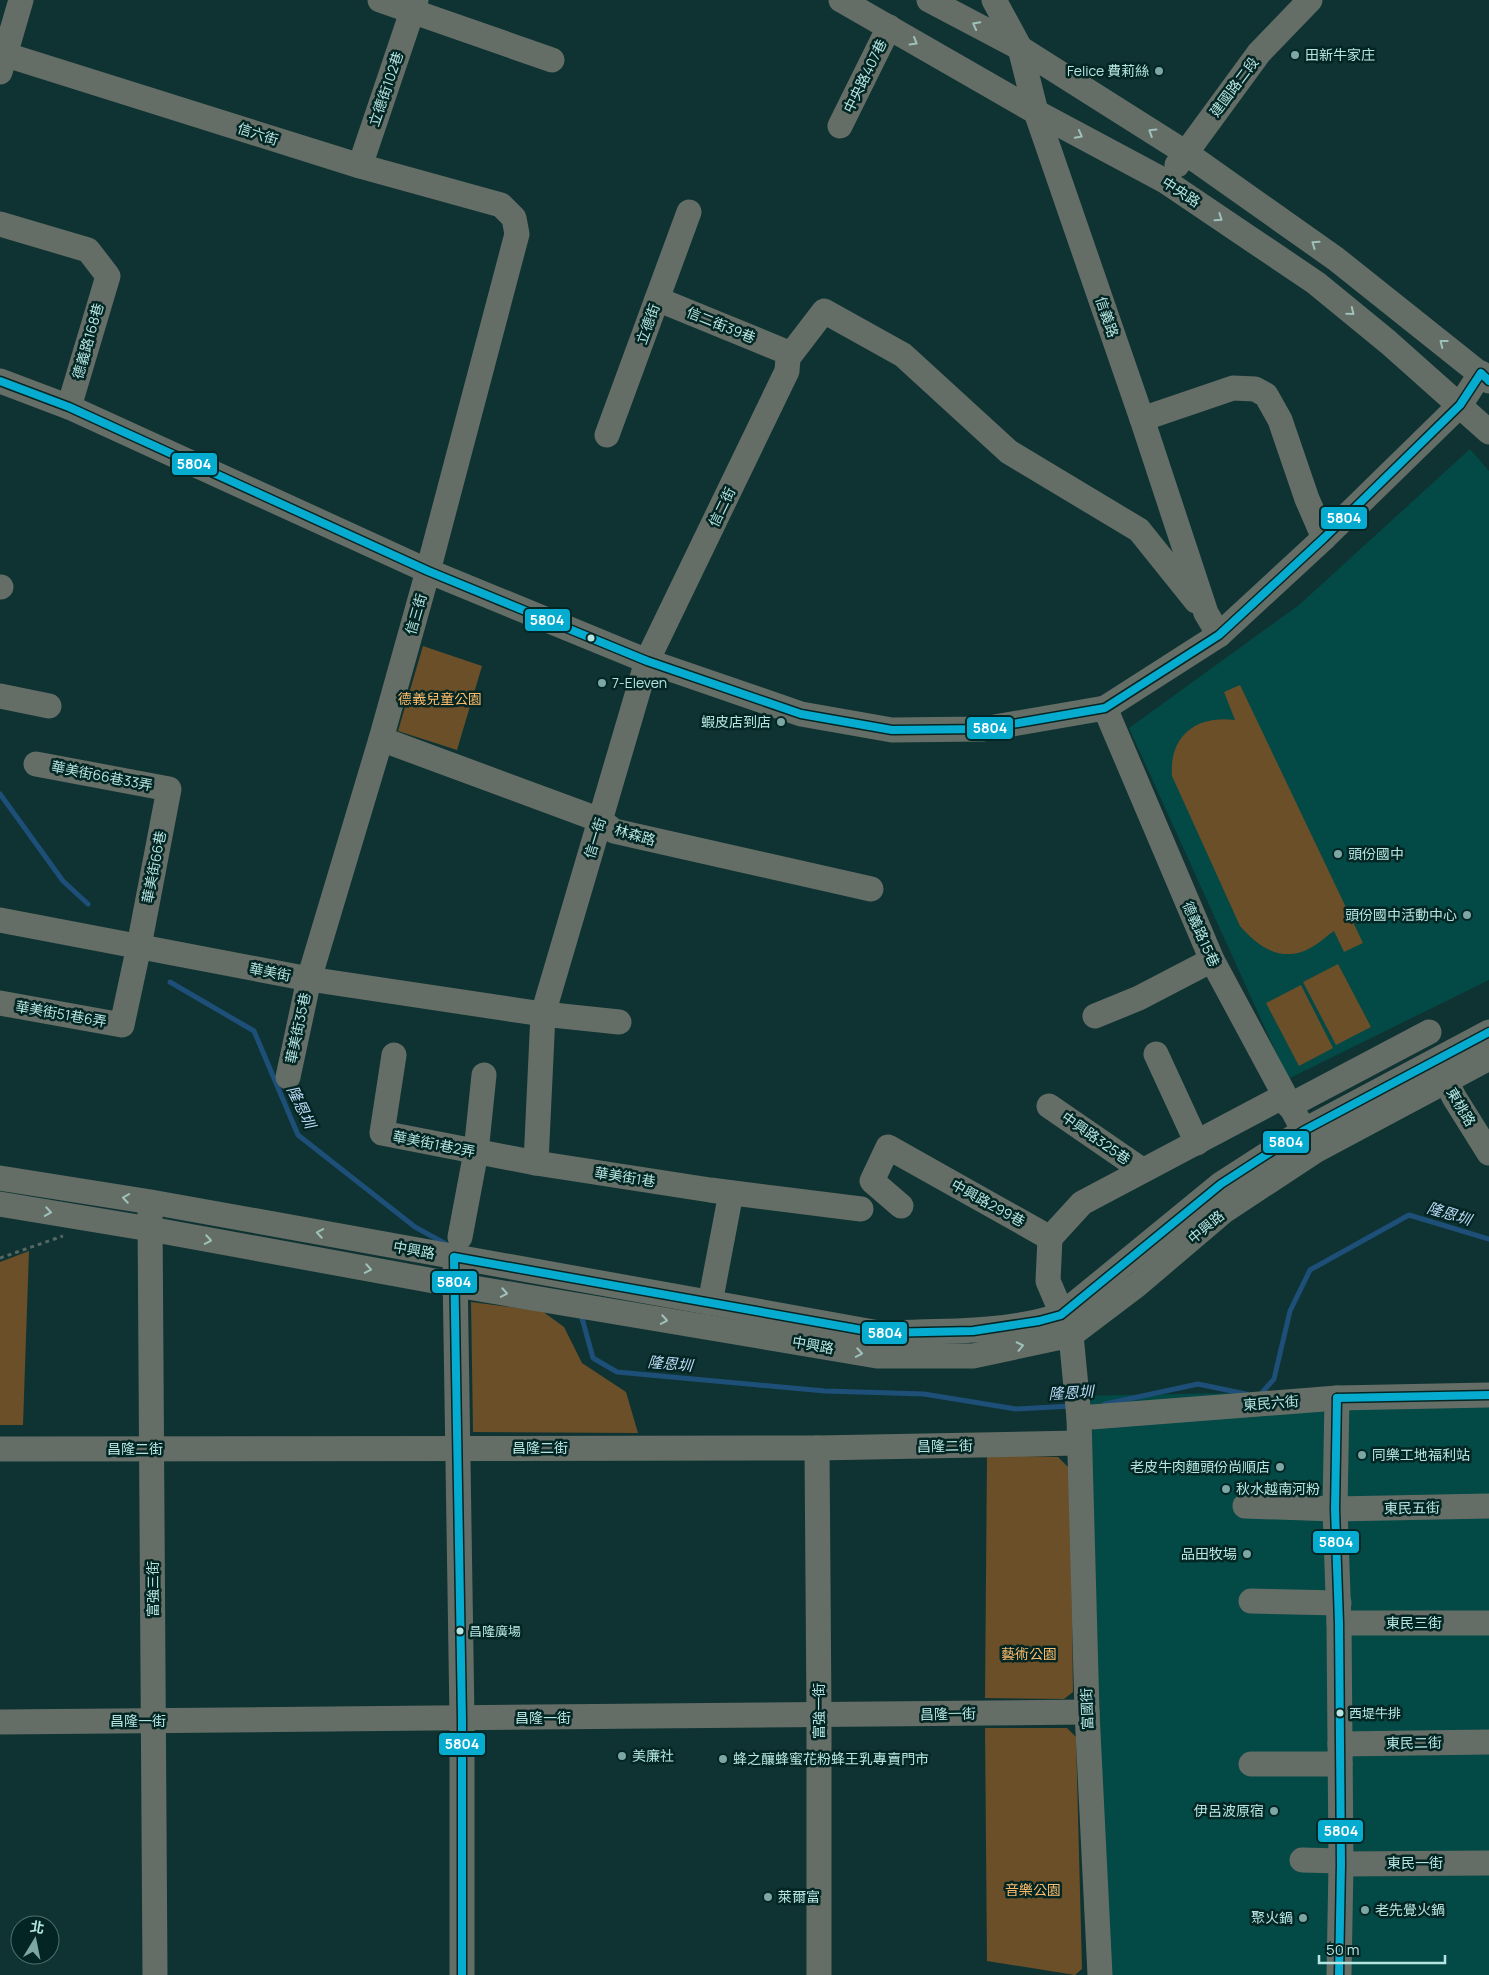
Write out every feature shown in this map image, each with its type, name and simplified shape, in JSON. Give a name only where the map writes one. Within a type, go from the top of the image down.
[{"type":"street","points":[[2,60],[22,0]]},
{"type":"street","points":[[380,0],[414,6],[552,60]]},
{"type":"street","name":"中央路","points":[[841,0],[1036,112],[1166,181],[1316,284],[1388,342],[1489,432]]},
{"type":"street","points":[[0,381],[69,407],[428,571],[647,661],[801,714],[892,730],[983,729],[1105,708],[1219,635],[1324,538],[1460,405],[1485,377],[1336,259],[1186,153],[1020,48],[929,0]]},
{"type":"street","name":"信義路","points":[[994,0],[1020,48],[1036,112],[1206,613],[1219,635]]},
{"type":"street","name":"建國路二段","points":[[1166,181],[1260,53],[1310,0]]},
{"type":"street","name":"立德街102巷","points":[[360,166],[414,6]]},
{"type":"street","name":"中央路407巷","points":[[840,126],[889,28]]},
{"type":"street","name":"信六街","points":[[2,60],[360,166],[501,205],[514,218]]},
{"type":"street","name":"立德街","points":[[607,435],[689,212]]},
{"type":"street","name":"信三街","points":[[309,979],[381,739],[428,571],[517,234],[514,218]]},
{"type":"street","name":"德義路168巷","points":[[0,224],[88,250],[108,276],[69,407]]},
{"type":"street","name":"信二街39巷","points":[[657,299],[786,354]]},
{"type":"street","points":[[786,354],[824,311],[903,355],[1009,452],[1139,530],[1206,613]]},
{"type":"street","name":"信二街","points":[[647,661],[787,371],[786,354]]},
{"type":"street","points":[[1142,420],[1233,388],[1255,390],[1266,396],[1280,420],[1307,499],[1324,538]]},
{"type":"street","name":"信一街","points":[[542,1014],[647,661]]},
{"type":"street","points":[[0,696],[49,706]]},
{"type":"street","name":"德義路15巷","points":[[1105,708],[1212,960],[1309,1141]]},
{"type":"street","name":"林森路","points":[[381,739],[600,820],[614,832],[871,889]]},
{"type":"street","name":"華美街66巷33弄","points":[[36,764],[169,789]]},
{"type":"street","name":"華美街66巷","points":[[122,1025],[169,789]]},
{"type":"street","name":"華美街","points":[[0,920],[309,979],[542,1014],[619,1022]]},
{"type":"street","points":[[1095,1016],[1139,998],[1212,960]]},
{"type":"street","name":"華美街35巷","points":[[288,1077],[309,979]]},
{"type":"street","name":"華美街51巷6弄","points":[[0,1003],[122,1025]]},
{"type":"street","points":[[536,1163],[542,1014]]},
{"type":"street","points":[[1079,1443],[1076,1380],[1068,1334],[1048,1281],[1050,1238],[1082,1203],[1142,1170],[1428,1032]]},
{"type":"street","name":"中興路","points":[[0,1204],[150,1229],[456,1285],[877,1356],[973,1356],[1068,1334],[1137,1285],[1309,1141],[1441,1071],[1489,1032]]},
{"type":"street","name":"華美街1巷2弄","points":[[394,1054],[382,1133],[536,1163]]},
{"type":"street","points":[[1156,1054],[1197,1143]]},
{"type":"street","name":"中興路","points":[[1441,1071],[1489,1058]]},
{"type":"street","name":"東桃路","points":[[1441,1071],[1489,1153]]},
{"type":"street","points":[[462,1975],[462,1718],[456,1285],[457,1247],[476,1152],[484,1075]]},
{"type":"street","name":"中興路325巷","points":[[1049,1106],[1142,1170]]},
{"type":"street","name":"中興路299巷","points":[[901,1206],[872,1180],[888,1147],[1050,1238]]},
{"type":"street","name":"華美街1巷","points":[[536,1163],[731,1193],[861,1209]]},
{"type":"street","name":"中興路","points":[[0,1178],[457,1247],[710,1303],[879,1333],[973,1331],[1039,1321],[1068,1334]]},
{"type":"street","points":[[710,1303],[731,1193]]},
{"type":"street","name":"富強三街","points":[[151,1202],[155,1975]]},
{"type":"street","name":"東民六街","points":[[1078,1415],[1336,1398],[1489,1395]]},
{"type":"street","points":[[1336,1398],[1335,1509],[1339,1613],[1341,1862],[1339,1975]]},
{"type":"street","name":"昌隆二街","points":[[0,1449],[816,1448],[1079,1443]]},
{"type":"street","name":"富國街","points":[[1079,1443],[1087,1712],[1100,1975]]},
{"type":"street","name":"富強一街","points":[[816,1448],[820,1975]]},
{"type":"street","name":"東民五街","points":[[1245,1506],[1335,1509],[1489,1506]]},
{"type":"street","name":"東民三街","points":[[1251,1601],[1339,1613],[1489,1623]]},
{"type":"street","name":"昌隆一街","points":[[0,1722],[1087,1712]]},
{"type":"street","name":"東民二街","points":[[1251,1764],[1340,1754],[1489,1742]]},
{"type":"street","name":"東民一街","points":[[1302,1860],[1489,1863]]},
{"type":"path","points":[[0,1258],[70,1234]]},
{"type":"shaded area","name":"頭份國中","points":[[1470,449],[1489,471],[1489,980],[1288,1079],[1129,728],[1299,605]]},
{"type":"shaded area","points":[[1489,1388],[1489,1975],[1090,1975],[1075,1396]]},
{"type":"green space","name":"德義兒童公園","points":[[423,646],[482,666],[457,750],[398,731]]},
{"type":"green space","points":[[1240,685],[1363,943],[1344,952],[1334,931],[1318,944],[1301,952],[1291,954],[1281,954],[1263,947],[1247,934],[1240,926],[1172,776],[1172,762],[1175,750],[1180,739],[1188,731],[1208,721],[1221,719],[1235,720],[1224,692]]},
{"type":"green space","points":[[1338,964],[1371,1027],[1336,1045],[1303,982]]},
{"type":"green space","points":[[1301,985],[1333,1048],[1299,1066],[1266,1003]]},
{"type":"green space","points":[[29,1251],[23,1425],[0,1425],[0,1262]]},
{"type":"green space","points":[[471,1302],[542,1311],[564,1327],[582,1363],[626,1392],[638,1433],[473,1432]]},
{"type":"green space","name":"藝術公園","points":[[987,1455],[1058,1457],[1070,1469],[1073,1692],[1064,1699],[985,1698]]},
{"type":"green space","name":"音樂公園","points":[[985,1728],[1067,1728],[1076,1737],[1082,1969],[1075,1975],[987,1961]]},
{"type":"waterway","name":"隆恩圳","points":[[0,794],[63,881],[88,904]]},
{"type":"waterway","name":"隆恩圳","points":[[170,982],[254,1031],[298,1135],[415,1227],[448,1245]]},
{"type":"waterway","name":"隆恩圳","points":[[1259,1396],[1274,1379],[1290,1311],[1310,1270],[1409,1215],[1489,1239]]},
{"type":"waterway","name":"隆恩圳","points":[[582,1318],[593,1358],[617,1372],[825,1391],[924,1394],[1016,1409],[1072,1406]]},
{"type":"waterway","name":"隆恩圳","points":[[1105,1404],[1198,1384],[1246,1394]]},
{"type":"transit line","name":"5804","points":[[0,381],[69,407],[428,571],[647,661],[801,714],[892,730],[983,729],[1105,708],[1219,635],[1324,538],[1460,405],[1481,373],[1489,381]]},
{"type":"transit line","name":"5804","points":[[462,1975],[462,1718],[454,1257],[879,1333],[973,1331],[1039,1321],[1061,1315],[1221,1184],[1303,1131],[1489,1032]]},
{"type":"transit line","name":"5804","points":[[1337,1398],[1489,1395]]},
{"type":"transit line","name":"5804","points":[[1337,1398],[1335,1509],[1339,1623],[1341,1864],[1339,1975]]},
{"type":"place","name":"田新牛家庄","points":[[1295,55]]},
{"type":"place","name":"Felice 費莉絲","points":[[1159,71]]},
{"type":"place","name":"7-Eleven","points":[[602,683]]},
{"type":"place","name":"蝦皮店到店","points":[[781,722]]},
{"type":"place","name":"頭份國中","points":[[1338,854]]},
{"type":"place","name":"頭份國中活動中心","points":[[1467,915]]},
{"type":"place","name":"同樂工地福利站","points":[[1362,1455]]},
{"type":"place","name":"老皮牛肉麵頭份尚順店","points":[[1280,1467]]},
{"type":"place","name":"秋水越南河粉","points":[[1226,1489]]},
{"type":"place","name":"品田牧場","points":[[1247,1554]]},
{"type":"place","name":"昌隆廣場","points":[[460,1631]]},
{"type":"place","name":"西堤牛排","points":[[1340,1713]]},
{"type":"place","name":"美廉社","points":[[622,1756]]},
{"type":"place","name":"蜂之釀蜂蜜花粉蜂王乳專賣門市","points":[[723,1759]]},
{"type":"place","name":"伊呂波原宿","points":[[1274,1811]]},
{"type":"place","name":"萊爾富","points":[[768,1897]]},
{"type":"place","name":"老先覺火鍋","points":[[1365,1910]]},
{"type":"place","name":"聚火鍋","points":[[1303,1918]]}]
